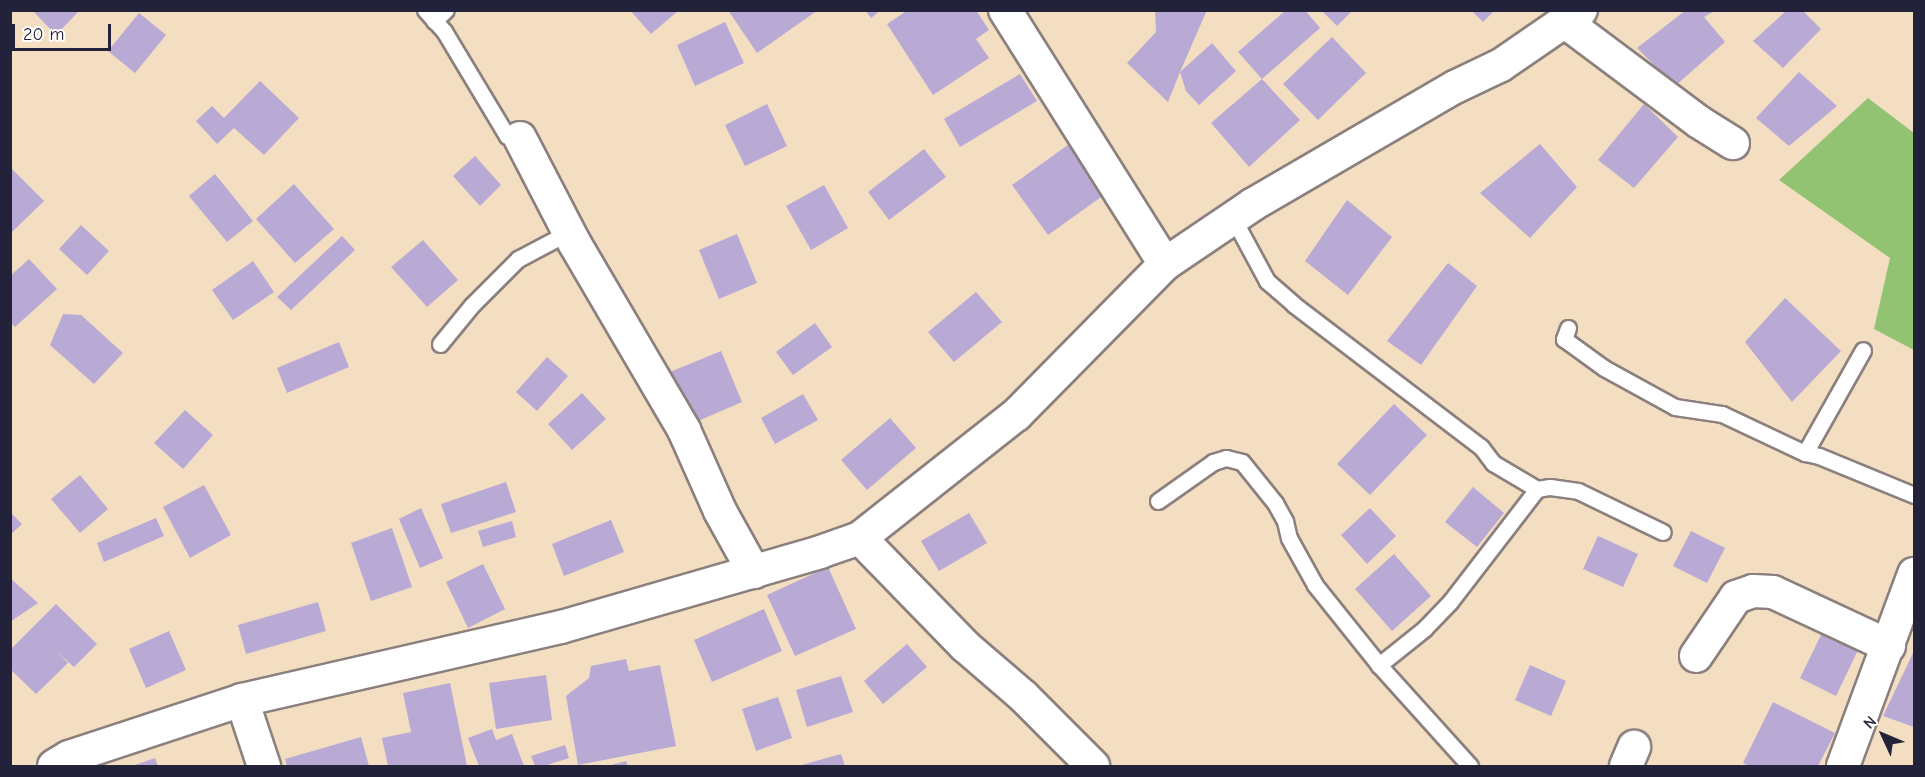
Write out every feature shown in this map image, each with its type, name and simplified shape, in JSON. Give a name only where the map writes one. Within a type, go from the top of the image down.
[{"type":"street","points":[[1005,10],[1165,264]]},
{"type":"street","points":[[54,766],[69,758],[242,700],[561,627],[754,572],[860,538],[1016,415],[1165,264],[1233,218],[1455,87],[1501,65],[1572,16],[1681,109],[1733,143]]},
{"type":"street","points":[[520,138],[569,232],[684,430],[720,511],[754,572]]},
{"type":"street","points":[[860,538],[965,646],[1024,697],[1093,766]]},
{"type":"street","points":[[1843,766],[1914,574]]},
{"type":"street","points":[[1696,656],[1736,597],[1753,591],[1773,592],[1889,646]]},
{"type":"street","points":[[242,700],[264,766]]},
{"type":"lane","points":[[435,14],[507,136],[520,138]]},
{"type":"lane","points":[[1233,218],[1267,281],[1293,304],[1481,447],[1493,463],[1537,489],[1550,487],[1578,491],[1663,532]]},
{"type":"lane","points":[[440,344],[472,305],[518,259],[569,232]]},
{"type":"lane","points":[[1568,328],[1564,339],[1640,390],[1675,407],[1722,414],[1805,453],[1819,456],[1914,495]]},
{"type":"lane","points":[[1805,453],[1863,350]]},
{"type":"lane","points":[[1158,501],[1213,462],[1226,458],[1242,462],[1275,503],[1285,521],[1289,538],[1315,585],[1378,665],[1470,766]]},
{"type":"lane","points":[[1378,665],[1424,629],[1450,602],[1537,489]]},
{"type":"green space","points":[[1868,98],[1914,133],[1914,350],[1874,329],[1890,258],[1779,180]]},
{"type":"building","points":[[32,10],[80,10],[56,35]]},
{"type":"building","points":[[630,10],[679,10],[651,34]]},
{"type":"building","points":[[728,10],[818,10],[757,53]]},
{"type":"building","points":[[865,10],[881,10],[871,18]]},
{"type":"building","points":[[908,10],[976,10],[989,30],[976,39],[989,58],[933,95],[887,24]]},
{"type":"building","points":[[1155,10],[1207,10],[1168,102],[1127,63],[1156,32]]},
{"type":"building","points":[[1286,10],[1305,10],[1320,28],[1262,79],[1238,52]]},
{"type":"building","points":[[1321,10],[1353,10],[1337,26]]},
{"type":"building","points":[[1471,10],[1495,10],[1483,22]]},
{"type":"building","points":[[1686,10],[1716,10],[1704,17],[1725,42],[1675,86],[1637,48]]},
{"type":"building","points":[[1787,10],[1802,10],[1821,29],[1783,68],[1753,41]]},
{"type":"building","points":[[139,13],[166,35],[135,73],[108,51]]},
{"type":"building","points":[[725,22],[744,63],[695,86],[677,45]]},
{"type":"building","points":[[1332,37],[1366,73],[1318,120],[1283,84]]},
{"type":"building","points":[[1212,43],[1236,71],[1199,105],[1186,91],[1180,72]]},
{"type":"building","points":[[1799,72],[1837,106],[1789,146],[1756,118]]},
{"type":"building","points":[[1020,74],[1037,101],[960,147],[944,119]]},
{"type":"building","points":[[1262,79],[1300,120],[1249,167],[1211,123]]},
{"type":"building","points":[[260,81],[299,118],[264,155],[234,128],[217,144],[196,121],[212,106],[224,118]]},
{"type":"building","points":[[767,104],[787,146],[745,166],[725,125]]},
{"type":"building","points":[[1644,104],[1678,137],[1634,188],[1598,160]]},
{"type":"building","points":[[1072,142],[1108,192],[1048,235],[1012,185]]},
{"type":"building","points":[[1540,144],[1577,187],[1530,238],[1480,193]]},
{"type":"building","points":[[924,149],[946,177],[889,220],[868,192]]},
{"type":"building","points":[[475,156],[501,185],[480,206],[453,176]]},
{"type":"building","points":[[12,169],[44,201],[12,232],[10,230]]},
{"type":"building","points":[[215,174],[253,221],[227,242],[189,196]]},
{"type":"building","points":[[294,184],[334,229],[295,263],[256,219]]},
{"type":"building","points":[[824,185],[848,228],[811,250],[786,206]]},
{"type":"building","points":[[1347,200],[1392,237],[1348,295],[1305,261]]},
{"type":"building","points":[[81,225],[109,251],[87,275],[59,249]]},
{"type":"building","points":[[737,234],[757,283],[719,299],[699,250]]},
{"type":"building","points":[[342,236],[355,250],[291,310],[277,297]]},
{"type":"building","points":[[423,240],[458,280],[427,307],[391,267]]},
{"type":"building","points":[[29,259],[57,289],[15,327],[10,322],[10,276]]},
{"type":"building","points":[[253,261],[274,292],[233,320],[212,290]]},
{"type":"building","points":[[1448,263],[1477,286],[1421,365],[1387,341]]},
{"type":"building","points":[[976,292],[1002,322],[954,362],[928,332]]},
{"type":"building","points":[[1785,298],[1841,351],[1792,402],[1745,342]]},
{"type":"building","points":[[63,314],[81,315],[123,353],[94,384],[50,345]]},
{"type":"building","points":[[815,323],[832,347],[793,375],[776,352]]},
{"type":"building","points":[[339,342],[349,367],[287,393],[277,368]]},
{"type":"building","points":[[721,351],[742,402],[691,424],[670,372]]},
{"type":"building","points":[[547,357],[568,376],[537,411],[516,392]]},
{"type":"building","points":[[582,393],[606,419],[572,450],[548,424]]},
{"type":"building","points":[[803,394],[818,420],[775,444],[761,418]]},
{"type":"building","points":[[1394,404],[1427,435],[1370,495],[1337,464]]},
{"type":"building","points":[[185,410],[213,435],[183,469],[154,443]]},
{"type":"building","points":[[890,418],[916,448],[867,490],[841,460]]},
{"type":"building","points":[[80,475],[108,509],[80,533],[51,499]]},
{"type":"building","points":[[506,482],[516,512],[451,533],[441,504]]},
{"type":"building","points":[[204,485],[231,535],[190,558],[163,507]]},
{"type":"building","points":[[1473,487],[1504,513],[1477,547],[1445,522]]},
{"type":"building","points":[[421,508],[443,558],[420,568],[399,519]]},
{"type":"building","points":[[1370,508],[1396,536],[1367,564],[1341,535]]},
{"type":"building","points":[[10,512],[22,524],[10,535]]},
{"type":"building","points":[[969,513],[987,543],[939,571],[921,541]]},
{"type":"building","points":[[156,518],[164,536],[104,562],[97,543]]},
{"type":"building","points":[[611,520],[624,552],[564,576],[552,544]]},
{"type":"building","points":[[512,521],[516,537],[483,547],[478,531]]},
{"type":"building","points":[[392,528],[412,587],[371,601],[351,543]]},
{"type":"building","points":[[1691,531],[1725,548],[1707,583],[1673,566]]},
{"type":"building","points":[[1598,536],[1638,554],[1623,587],[1583,569]]},
{"type":"building","points":[[1394,554],[1431,596],[1392,631],[1355,589]]},
{"type":"building","points":[[483,564],[505,609],[468,628],[446,582]]},
{"type":"building","points":[[828,567],[856,629],[795,656],[767,595]]},
{"type":"building","points":[[10,578],[38,603],[10,622]]},
{"type":"building","points":[[318,602],[326,631],[246,654],[238,625]]},
{"type":"building","points":[[56,604],[97,644],[74,667],[57,652],[68,663],[36,694],[10,669],[10,650]]},
{"type":"building","points":[[764,609],[782,651],[712,682],[694,640]]},
{"type":"building","points":[[169,631],[186,670],[146,688],[129,649]]},
{"type":"building","points":[[1822,633],[1858,650],[1836,696],[1800,678]]},
{"type":"building","points":[[907,644],[927,667],[883,704],[864,681]]},
{"type":"building","points":[[1914,651],[1914,727],[1883,716]]},
{"type":"building","points":[[626,659],[629,671],[660,665],[676,746],[578,765],[566,696],[589,678],[591,666]]},
{"type":"building","points":[[1530,665],[1566,681],[1551,716],[1515,700]]},
{"type":"building","points":[[546,675],[552,720],[496,729],[489,683]]},
{"type":"building","points":[[841,676],[853,712],[807,727],[796,690]]},
{"type":"building","points":[[450,683],[467,766],[388,766],[382,738],[411,732],[403,693]]},
{"type":"building","points":[[778,697],[792,738],[756,751],[742,709]]},
{"type":"building","points":[[1773,702],[1835,733],[1818,766],[1749,766],[1743,763]]},
{"type":"building","points":[[492,729],[496,740],[512,734],[524,766],[479,766],[468,738]]},
{"type":"building","points":[[361,737],[369,766],[287,766],[285,759]]},
{"type":"building","points":[[565,745],[569,758],[544,766],[535,766],[531,756]]},
{"type":"building","points":[[841,754],[845,766],[798,766]]},
{"type":"building","points":[[155,758],[158,766],[132,766]]},
{"type":"building","points":[[626,761],[628,766],[608,766]]}]
